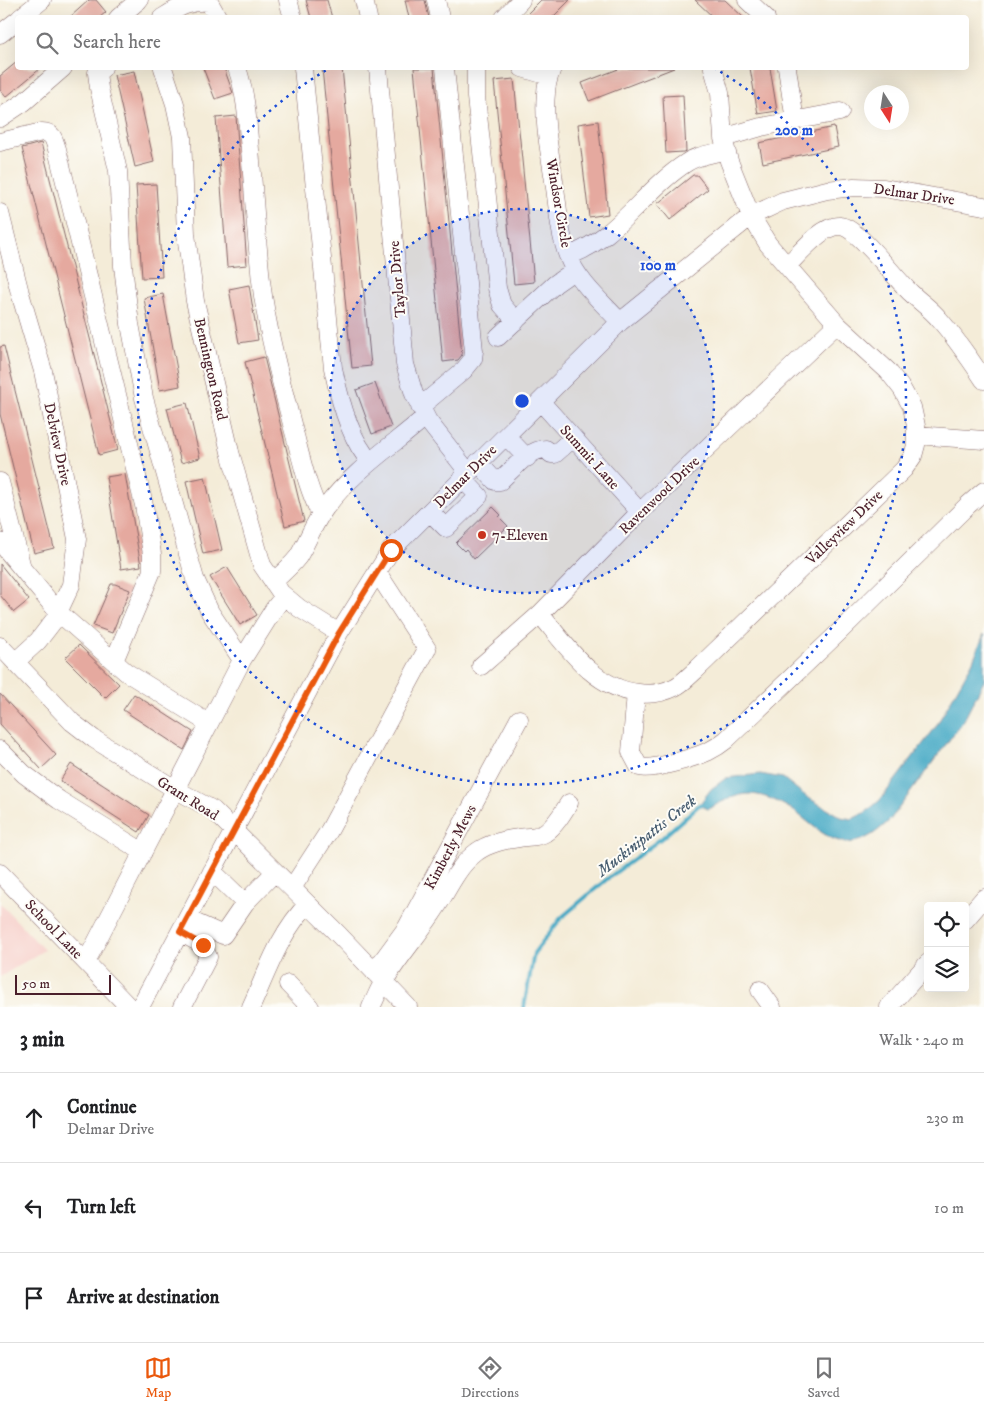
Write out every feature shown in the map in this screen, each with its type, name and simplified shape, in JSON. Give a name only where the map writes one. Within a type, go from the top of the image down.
[{"type":"street","points":[[24,15],[42,0]]},
{"type":"street","points":[[167,15],[193,0],[209,2],[216,15]]},
{"type":"street","points":[[288,0],[292,15]]},
{"type":"street","points":[[364,0],[367,15]]},
{"type":"street","points":[[436,0],[439,15]]},
{"type":"street","points":[[507,15],[521,0]]},
{"type":"street","points":[[747,0],[763,15]]},
{"type":"street","points":[[0,34],[15,22]]},
{"type":"street","points":[[0,118],[24,102],[61,70]]},
{"type":"street","points":[[101,70],[98,73],[99,88],[118,171],[123,266],[130,324],[144,398],[195,579],[210,612],[242,660]]},
{"type":"street","name":"Bennington Road","points":[[164,70],[175,104],[182,137],[186,234],[195,301],[230,452],[262,565],[284,596],[299,608],[339,633]]},
{"type":"street","points":[[239,70],[246,98],[259,262],[268,324],[278,371],[300,454],[315,503],[321,514]]},
{"type":"street","points":[[304,70],[333,368],[337,386],[358,446],[370,461]]},
{"type":"street","name":"Taylor Drive","points":[[378,70],[405,364],[422,412],[469,471]]},
{"type":"street","points":[[273,582],[288,569],[298,556],[321,514],[336,496],[473,359],[474,351],[445,70]]},
{"type":"street","points":[[476,70],[476,96],[497,288],[502,305],[516,321]]},
{"type":"street","points":[[536,70],[550,72]]},
{"type":"street","points":[[714,70],[720,93],[724,144],[751,216]]},
{"type":"street","points":[[787,70],[795,121]]},
{"type":"street","name":"Windsor Circle","points":[[550,72],[546,94],[547,129],[561,229],[572,263],[587,287],[620,322]]},
{"type":"street","points":[[498,337],[555,284],[572,263],[588,248],[601,240],[655,188],[685,163],[761,127],[840,112]]},
{"type":"street","points":[[0,142],[42,132],[47,132],[52,136],[57,149],[144,504],[152,554],[152,571],[114,661]]},
{"type":"street","name":"Delmar Drive","points":[[140,1007],[339,633],[391,550],[620,322],[751,216],[783,201],[827,190],[854,187],[884,188],[984,206]]},
{"type":"street","name":"Delview Drive","points":[[0,212],[20,293],[43,371],[77,539],[71,584],[55,619],[38,641],[16,662]]},
{"type":"street","name":"Valleyview Drive","points":[[540,614],[582,664],[594,675],[613,687],[636,693],[659,693],[669,690],[677,686],[696,670],[904,469],[913,456],[916,435],[915,417],[902,389],[888,371],[837,324],[768,244],[751,216]]},
{"type":"street","points":[[787,266],[826,229],[840,226],[850,229],[910,292],[938,318],[963,348],[984,380]]},
{"type":"street","name":"Ravenwood Drive","points":[[481,666],[540,614],[640,512],[837,324]]},
{"type":"street","name":"Summit Lane","points":[[541,402],[640,512]]},
{"type":"street","points":[[916,435],[984,440]]},
{"type":"street","points":[[506,436],[526,458]]},
{"type":"street","points":[[469,471],[495,481],[500,481],[526,458],[542,449],[546,449],[551,454],[556,454],[573,438]]},
{"type":"street","points":[[430,512],[446,528],[479,496],[469,471]]},
{"type":"street","points":[[0,482],[21,566]]},
{"type":"street","points":[[636,693],[631,752],[640,767],[646,769],[660,766],[716,748],[984,491]]},
{"type":"street","points":[[0,542],[58,612],[126,672],[208,723]]},
{"type":"street","points":[[292,888],[329,831],[427,649],[377,572]]},
{"type":"street","points":[[86,962],[242,660],[284,596]]},
{"type":"street","name":"Grant Road","points":[[0,646],[72,722],[94,739],[174,789],[213,810],[408,1007]]},
{"type":"street","name":"Kimberly Mews","points":[[379,977],[519,719]]},
{"type":"street","points":[[0,750],[24,774],[58,800],[143,852]]},
{"type":"street","points":[[371,1007],[379,977],[398,960],[425,924],[461,868],[472,855],[496,843],[538,836],[545,833],[555,823],[568,803]]},
{"type":"street","points":[[212,871],[245,903]]},
{"type":"street","points":[[183,926],[223,935],[245,903],[275,872]]},
{"type":"street","name":"School Lane","points":[[0,873],[129,1007]]},
{"type":"street","points":[[969,915],[984,898]]},
{"type":"street","points":[[251,1007],[284,936],[308,904]]},
{"type":"street","points":[[182,1007],[208,957],[203,945],[183,926]]},
{"type":"street","points":[[889,1007],[924,968]]},
{"type":"street","points":[[288,984],[310,1007]]},
{"type":"street","points":[[760,990],[772,1007]]},
{"type":"shaded area","points":[[0,903],[44,950],[0,977]]},
{"type":"water","points":[[984,634],[984,681],[964,720],[890,820],[869,836],[861,840],[841,842],[823,834],[782,804],[756,795],[746,794],[735,797],[708,809],[699,805],[711,789],[726,778],[760,774],[783,778],[807,797],[841,817],[852,819],[866,812],[880,800],[935,728],[972,663]]},
{"type":"building","points":[[89,0],[96,0],[106,12],[102,15],[72,15]]},
{"type":"building","points":[[306,0],[327,0],[331,15],[310,15]]},
{"type":"building","points":[[405,0],[425,0],[428,15],[408,15]]},
{"type":"building","points":[[541,0],[570,0],[555,15],[526,15]]},
{"type":"building","points":[[695,0],[725,0],[741,15],[711,15]]},
{"type":"building","points":[[15,64],[15,70],[39,70],[6,97],[0,90],[0,76]]},
{"type":"building","points":[[204,70],[225,70],[233,93],[215,99]]},
{"type":"building","points":[[322,70],[342,70],[371,366],[352,368]]},
{"type":"building","points":[[414,70],[434,70],[462,355],[458,360],[443,362]]},
{"type":"building","points":[[616,70],[669,70],[589,101],[582,83]]},
{"type":"building","points":[[750,70],[770,70],[777,111],[758,114]]},
{"type":"building","points":[[134,71],[154,162],[135,167],[114,75]]},
{"type":"building","points":[[514,79],[534,282],[514,284],[494,81]]},
{"type":"building","points":[[683,95],[686,151],[666,153],[663,96]]},
{"type":"building","points":[[236,116],[247,265],[227,267],[216,118]]},
{"type":"building","points":[[598,121],[608,214],[589,217],[578,124]]},
{"type":"building","points":[[834,127],[838,147],[763,163],[759,143]]},
{"type":"building","points":[[41,143],[118,450],[99,455],[22,148]]},
{"type":"building","points":[[693,175],[697,175],[708,189],[670,220],[657,204]]},
{"type":"building","points":[[156,184],[162,277],[142,278],[136,185]]},
{"type":"building","points":[[249,285],[258,340],[239,343],[229,289]]},
{"type":"building","points":[[163,294],[180,386],[160,390],[144,298]]},
{"type":"building","points":[[4,346],[54,548],[34,553],[0,414],[0,347]]},
{"type":"building","points":[[264,357],[304,521],[285,526],[245,362]]},
{"type":"building","points":[[375,383],[391,427],[372,434],[356,390]]},
{"type":"building","points":[[187,403],[200,458],[181,463],[167,408]]},
{"type":"building","points":[[125,474],[141,566],[121,569],[106,477]]},
{"type":"building","points":[[205,477],[222,550],[203,554],[186,481]]},
{"type":"building","name":"7-Eleven","points":[[493,507],[508,526],[474,559],[466,549],[464,551],[456,543]]},
{"type":"building","points":[[0,564],[29,600],[14,612],[0,595]]},
{"type":"building","points":[[227,567],[257,615],[240,625],[210,577]]},
{"type":"building","points":[[111,584],[130,590],[112,633],[93,626]]},
{"type":"building","points":[[79,645],[119,684],[105,698],[65,658]]},
{"type":"building","points":[[0,694],[56,755],[41,769],[0,724]]},
{"type":"building","points":[[134,694],[193,732],[184,750],[123,710]]},
{"type":"building","points":[[71,764],[149,815],[139,832],[60,781]]},
{"type":"waterway","name":"Muckinipattis Creek","points":[[524,1007],[534,953],[561,918],[702,804]]},
{"type":"place","name":"7-Eleven","points":[[482,535]]},
{"type":"route","points":[[203,945],[180,932],[339,633],[391,550]]}]
